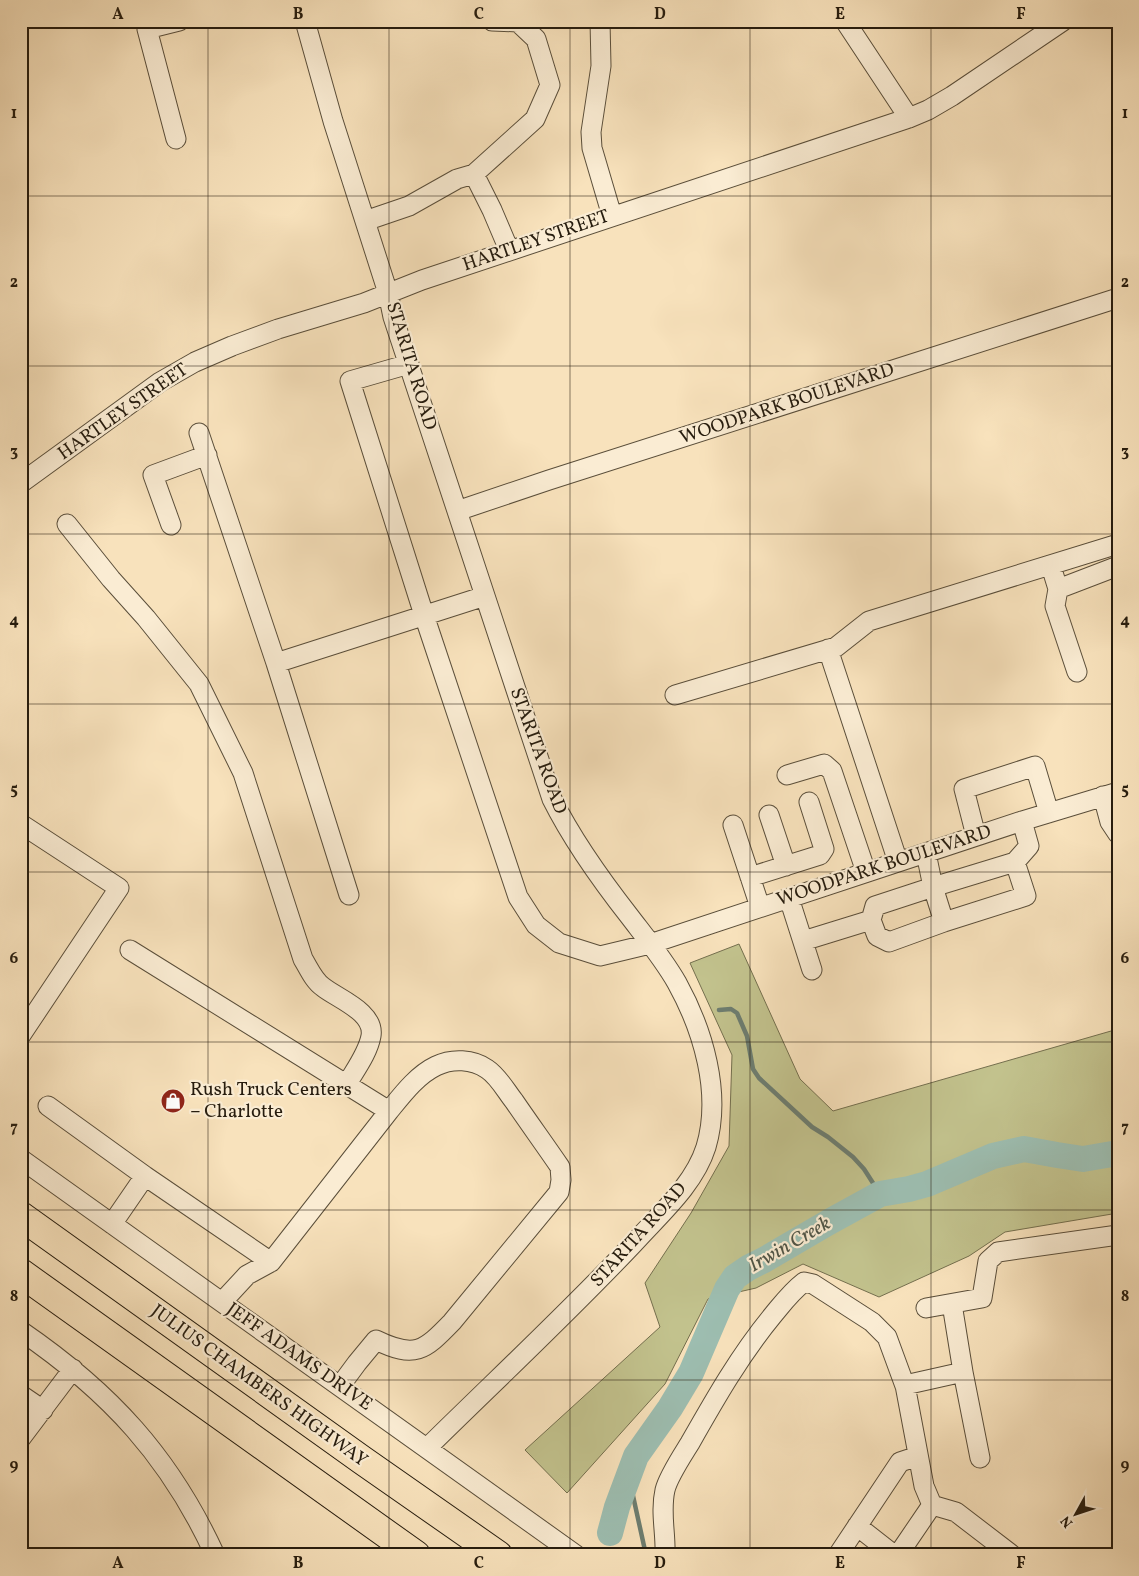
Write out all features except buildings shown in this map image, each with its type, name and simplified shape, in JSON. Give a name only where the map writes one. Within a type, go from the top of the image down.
[{"type":"highway","name":"JULIUS CHAMBERS HIGHWAY","points":[[21,1216],[498,1555]]},
{"type":"highway","points":[[21,1273],[416,1555]]},
{"type":"street","points":[[176,139],[147,29],[179,21]]},
{"type":"street","name":"STARITA ROAD","points":[[305,21],[333,121],[388,293],[393,317],[552,799],[573,838],[676,982],[690,1009],[707,1066],[711,1096],[711,1122],[703,1155],[693,1176],[679,1194],[588,1292],[427,1448]]},
{"type":"street","points":[[365,221],[409,206],[456,179],[474,174],[535,119],[550,85],[536,39],[518,22],[492,21]]},
{"type":"street","points":[[600,21],[601,66],[591,132],[592,148],[612,216]]},
{"type":"street","points":[[845,21],[909,118]]},
{"type":"street","name":"HARTLEY STREET","points":[[21,483],[160,382],[195,362],[269,332],[364,302],[509,250],[909,118],[928,110],[952,96],[1063,21]]},
{"type":"street","points":[[474,174],[509,250]]},
{"type":"street","name":"WOODPARK BOULEVARD","points":[[457,511],[1118,298]]},
{"type":"street","name":"WOODPARK BOULEVARD","points":[[408,364],[350,381],[424,615],[518,897],[536,925],[559,943],[600,956],[650,944],[976,836],[1110,794]]},
{"type":"street","points":[[200,433],[276,663],[349,895]]},
{"type":"street","points":[[171,525],[153,475],[207,455]]},
{"type":"street","points":[[67,524],[199,684],[243,773],[303,959],[321,986],[362,1013],[370,1022],[371,1035],[366,1052],[346,1084]]},
{"type":"street","points":[[675,695],[836,647],[869,621],[1118,544]]},
{"type":"street","points":[[1051,566],[1058,589],[1055,606],[1077,672]]},
{"type":"street","points":[[1058,589],[1118,566]]},
{"type":"street","points":[[276,663],[485,596]]},
{"type":"street","points":[[828,649],[898,862]]},
{"type":"street","points":[[787,775],[824,764],[832,771],[866,872]]},
{"type":"street","points":[[976,836],[964,789],[1035,766],[1049,813]]},
{"type":"street","points":[[1110,794],[1110,822],[1118,834]]},
{"type":"street","points":[[750,877],[820,855],[824,849],[809,802]]},
{"type":"street","points":[[768,815],[786,866]]},
{"type":"street","points":[[1015,862],[1026,896],[889,942],[877,936],[871,920],[875,906],[1015,862],[1029,846],[1022,821]]},
{"type":"street","points":[[21,824],[119,888],[21,1036]]},
{"type":"street","points":[[733,825],[760,907]]},
{"type":"street","points":[[926,853],[933,887],[944,922]]},
{"type":"street","points":[[789,898],[812,970]]},
{"type":"street","points":[[803,941],[871,920]]},
{"type":"street","points":[[130,950],[389,1111]]},
{"type":"street","points":[[222,1302],[247,1275],[270,1262],[389,1111],[420,1077],[436,1066],[460,1060],[476,1063],[489,1070],[504,1087],[560,1167],[561,1180],[559,1192],[436,1339],[420,1349],[407,1352],[394,1349],[376,1340],[340,1386]]},
{"type":"street","points":[[48,1106],[145,1176],[270,1262]]},
{"type":"street","name":"JEFF ADAMS DRIVE","points":[[21,1159],[576,1555]]},
{"type":"street","points":[[112,1224],[145,1176]]},
{"type":"street","points":[[926,1308],[982,1298],[988,1261],[998,1252],[1118,1235]]},
{"type":"street","points":[[669,1552],[663,1513],[665,1489],[677,1464],[718,1393],[755,1337],[794,1290],[804,1282],[813,1284],[872,1322],[887,1337],[905,1386],[924,1486],[932,1505]]},
{"type":"street","points":[[952,1304],[980,1458]]},
{"type":"street","points":[[21,1331],[73,1369],[128,1420],[178,1485],[200,1522],[215,1555]]},
{"type":"street","points":[[21,1438],[73,1369]]},
{"type":"street","points":[[905,1386],[963,1372]]},
{"type":"street","points":[[21,1395],[43,1410]]},
{"type":"street","points":[[838,1555],[900,1462],[918,1456]]},
{"type":"street","points":[[857,1526],[896,1555],[932,1505]]},
{"type":"street","points":[[932,1505],[956,1512],[1012,1555]]},
{"type":"green space","points":[[739,944],[800,1079],[833,1111],[1118,1029],[1118,1213],[1005,1232],[969,1256],[879,1297],[803,1264],[756,1288],[708,1299],[665,1384],[567,1493],[525,1450],[660,1327],[645,1283],[691,1213],[729,1146],[732,1055],[690,963]]},
{"type":"waterway","points":[[719,1010],[731,1009],[737,1013],[747,1036],[753,1069],[759,1078],[812,1127],[853,1157],[864,1169],[880,1194]]},
{"type":"waterway","name":"Irwin Creek","points":[[610,1533],[617,1507],[636,1456],[670,1408],[691,1373],[727,1289],[735,1277],[880,1194],[927,1184],[993,1156],[1024,1149],[1083,1159],[1118,1153]]},
{"type":"waterway","points":[[628,1473],[646,1555]]},
{"type":"place","name":"Rush Truck Centers – Charlotte","points":[[173,1101]]}]
